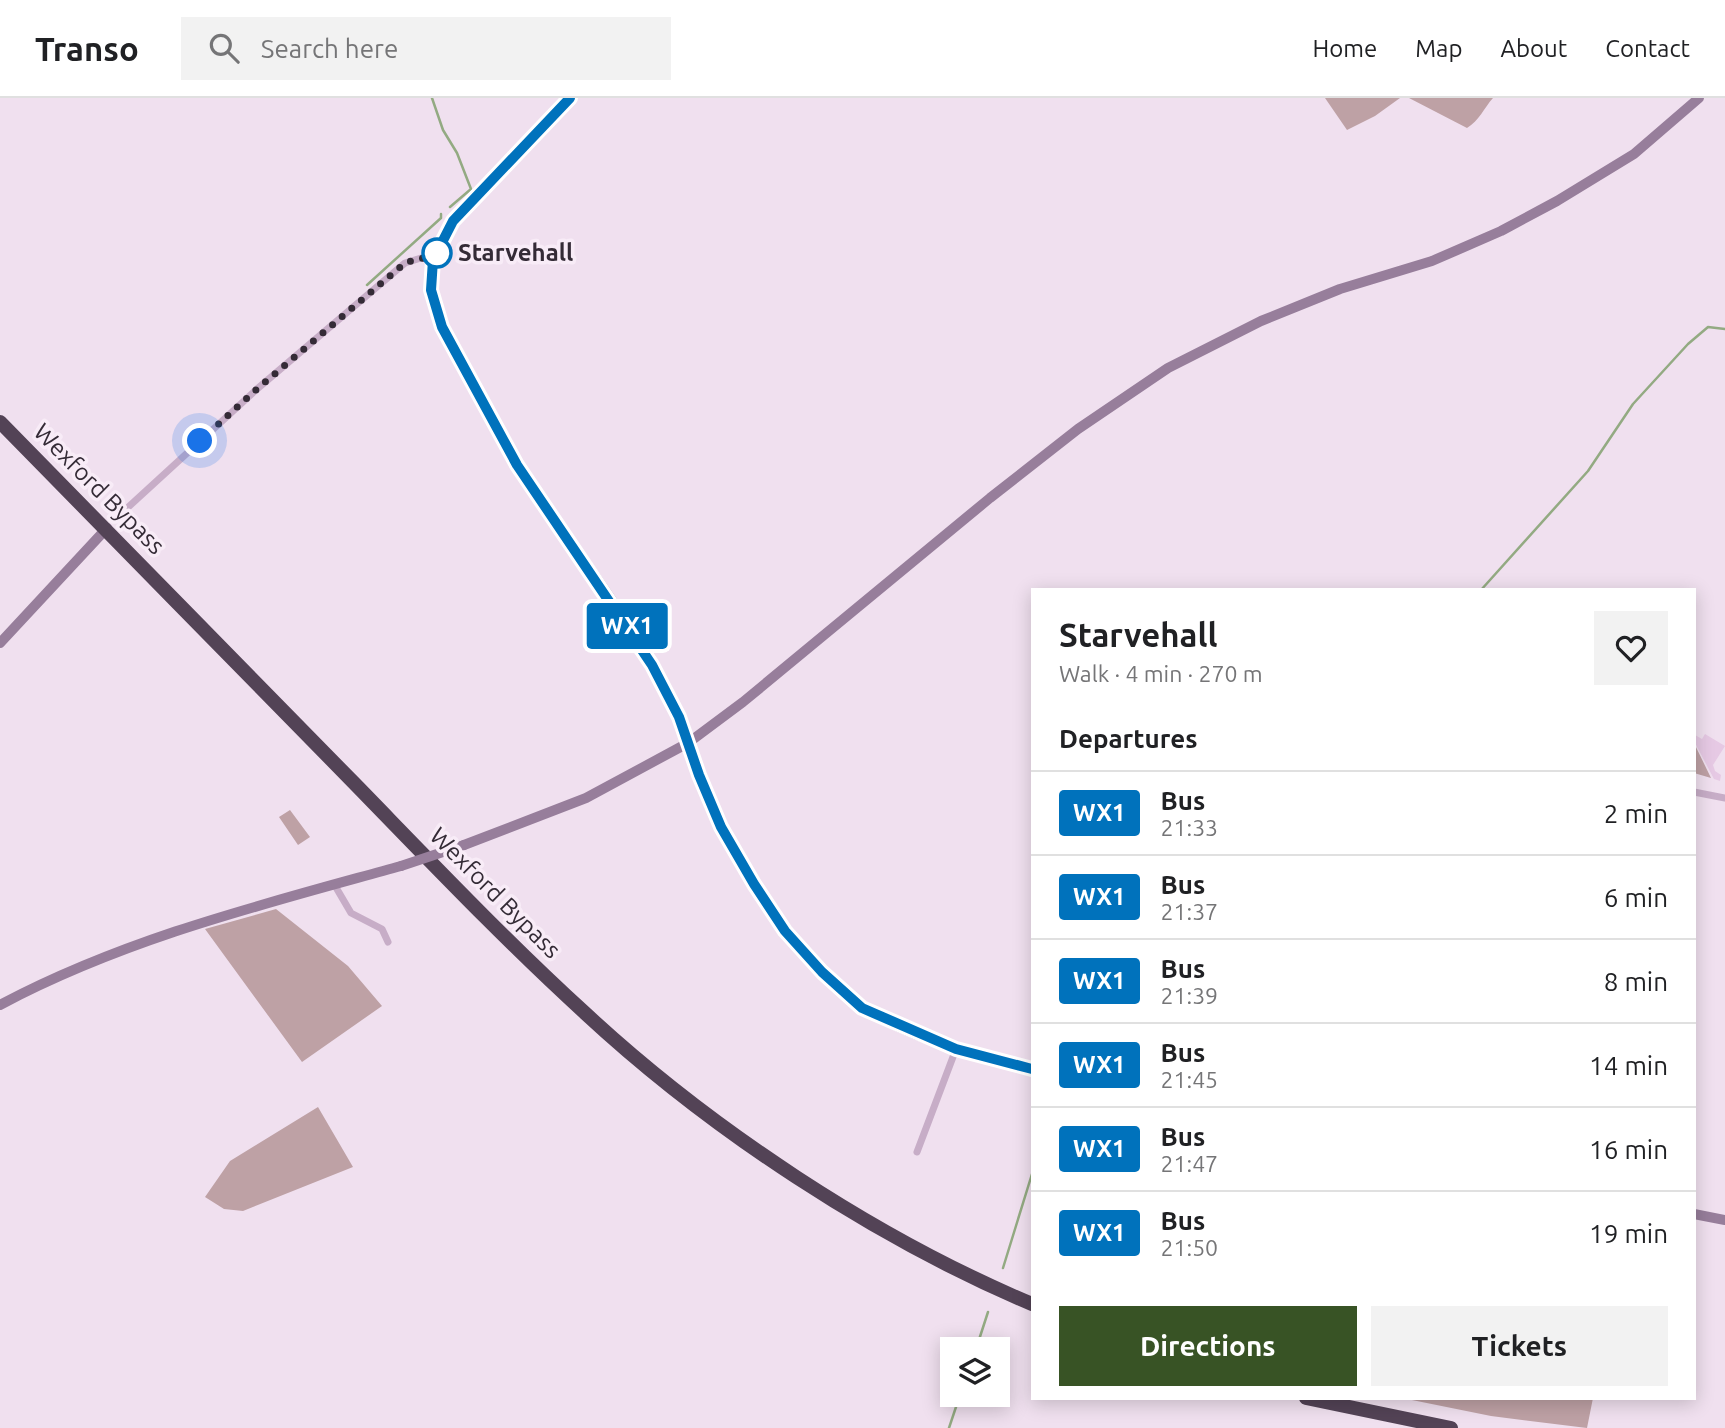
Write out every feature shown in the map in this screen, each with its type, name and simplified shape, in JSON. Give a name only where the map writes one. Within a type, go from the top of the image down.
[{"type":"highway","name":"Wexford Bypass","points":[[0,422],[107,528],[495,927],[586,1015],[715,1120],[827,1197],[929,1255],[1031,1304]]},
{"type":"highway","points":[[1316,1400],[1451,1428]]},
{"type":"street","points":[[570,98],[453,221],[433,260],[431,290],[442,327],[517,465],[652,665],[679,717],[721,827],[785,931],[841,991],[862,1008],[956,1049],[1031,1069]]},
{"type":"street","points":[[0,1005],[71,970],[185,926],[401,866],[586,798],[688,743],[743,702],[990,498],[1078,429],[1168,368],[1261,321],[1340,289],[1432,261],[1501,231],[1634,154],[1699,98]]},
{"type":"street","points":[[125,510],[257,389],[405,263],[421,258],[433,260]]},
{"type":"street","points":[[0,643],[107,528]]},
{"type":"street","points":[[1696,792],[1725,798]]},
{"type":"street","points":[[334,884],[351,913],[382,929],[388,942]]},
{"type":"street","points":[[917,1152],[956,1049]]},
{"type":"street","points":[[1696,1214],[1725,1220]]},
{"type":"shaded area","points":[[1325,98],[1400,98],[1375,116],[1347,130]]},
{"type":"shaded area","points":[[1409,98],[1493,98],[1467,128]]},
{"type":"shaded area","points":[[1705,734],[1725,746],[1713,765],[1715,771],[1721,775],[1720,781],[1714,779],[1696,745],[1696,736],[1702,739]]},
{"type":"shaded area","points":[[1696,747],[1711,778],[1696,774]]},
{"type":"shaded area","points":[[290,810],[310,837],[298,845],[279,817]]},
{"type":"shaded area","points":[[276,909],[348,966],[382,1006],[302,1062],[205,929]]},
{"type":"shaded area","points":[[318,1107],[353,1167],[243,1211],[224,1209],[205,1197],[230,1161]]},
{"type":"shaded area","points":[[1412,1400],[1593,1400],[1587,1428],[1491,1416]]},
{"type":"waterway","points":[[432,98],[443,130],[457,153],[471,189],[450,207]]},
{"type":"waterway","points":[[367,285],[441,218],[441,214]]},
{"type":"waterway","points":[[1483,588],[1588,471],[1633,404],[1688,344],[1708,327],[1725,329]]},
{"type":"waterway","points":[[1003,1268],[1031,1177]]},
{"type":"waterway","points":[[980,1337],[988,1312]]},
{"type":"waterway","points":[[949,1428],[956,1407]]},
{"type":"bus line","name":"WX1","points":[[570,98],[453,221],[433,260],[431,290],[442,327],[517,465],[652,665],[679,717],[721,827],[785,931],[841,991],[862,1008],[956,1049],[997,1062],[1031,1069]]},
{"type":"place","name":"Starvehall","points":[[437,253]]},
{"type":"route","points":[[200,441],[405,263],[421,258],[433,260],[437,253]]}]
